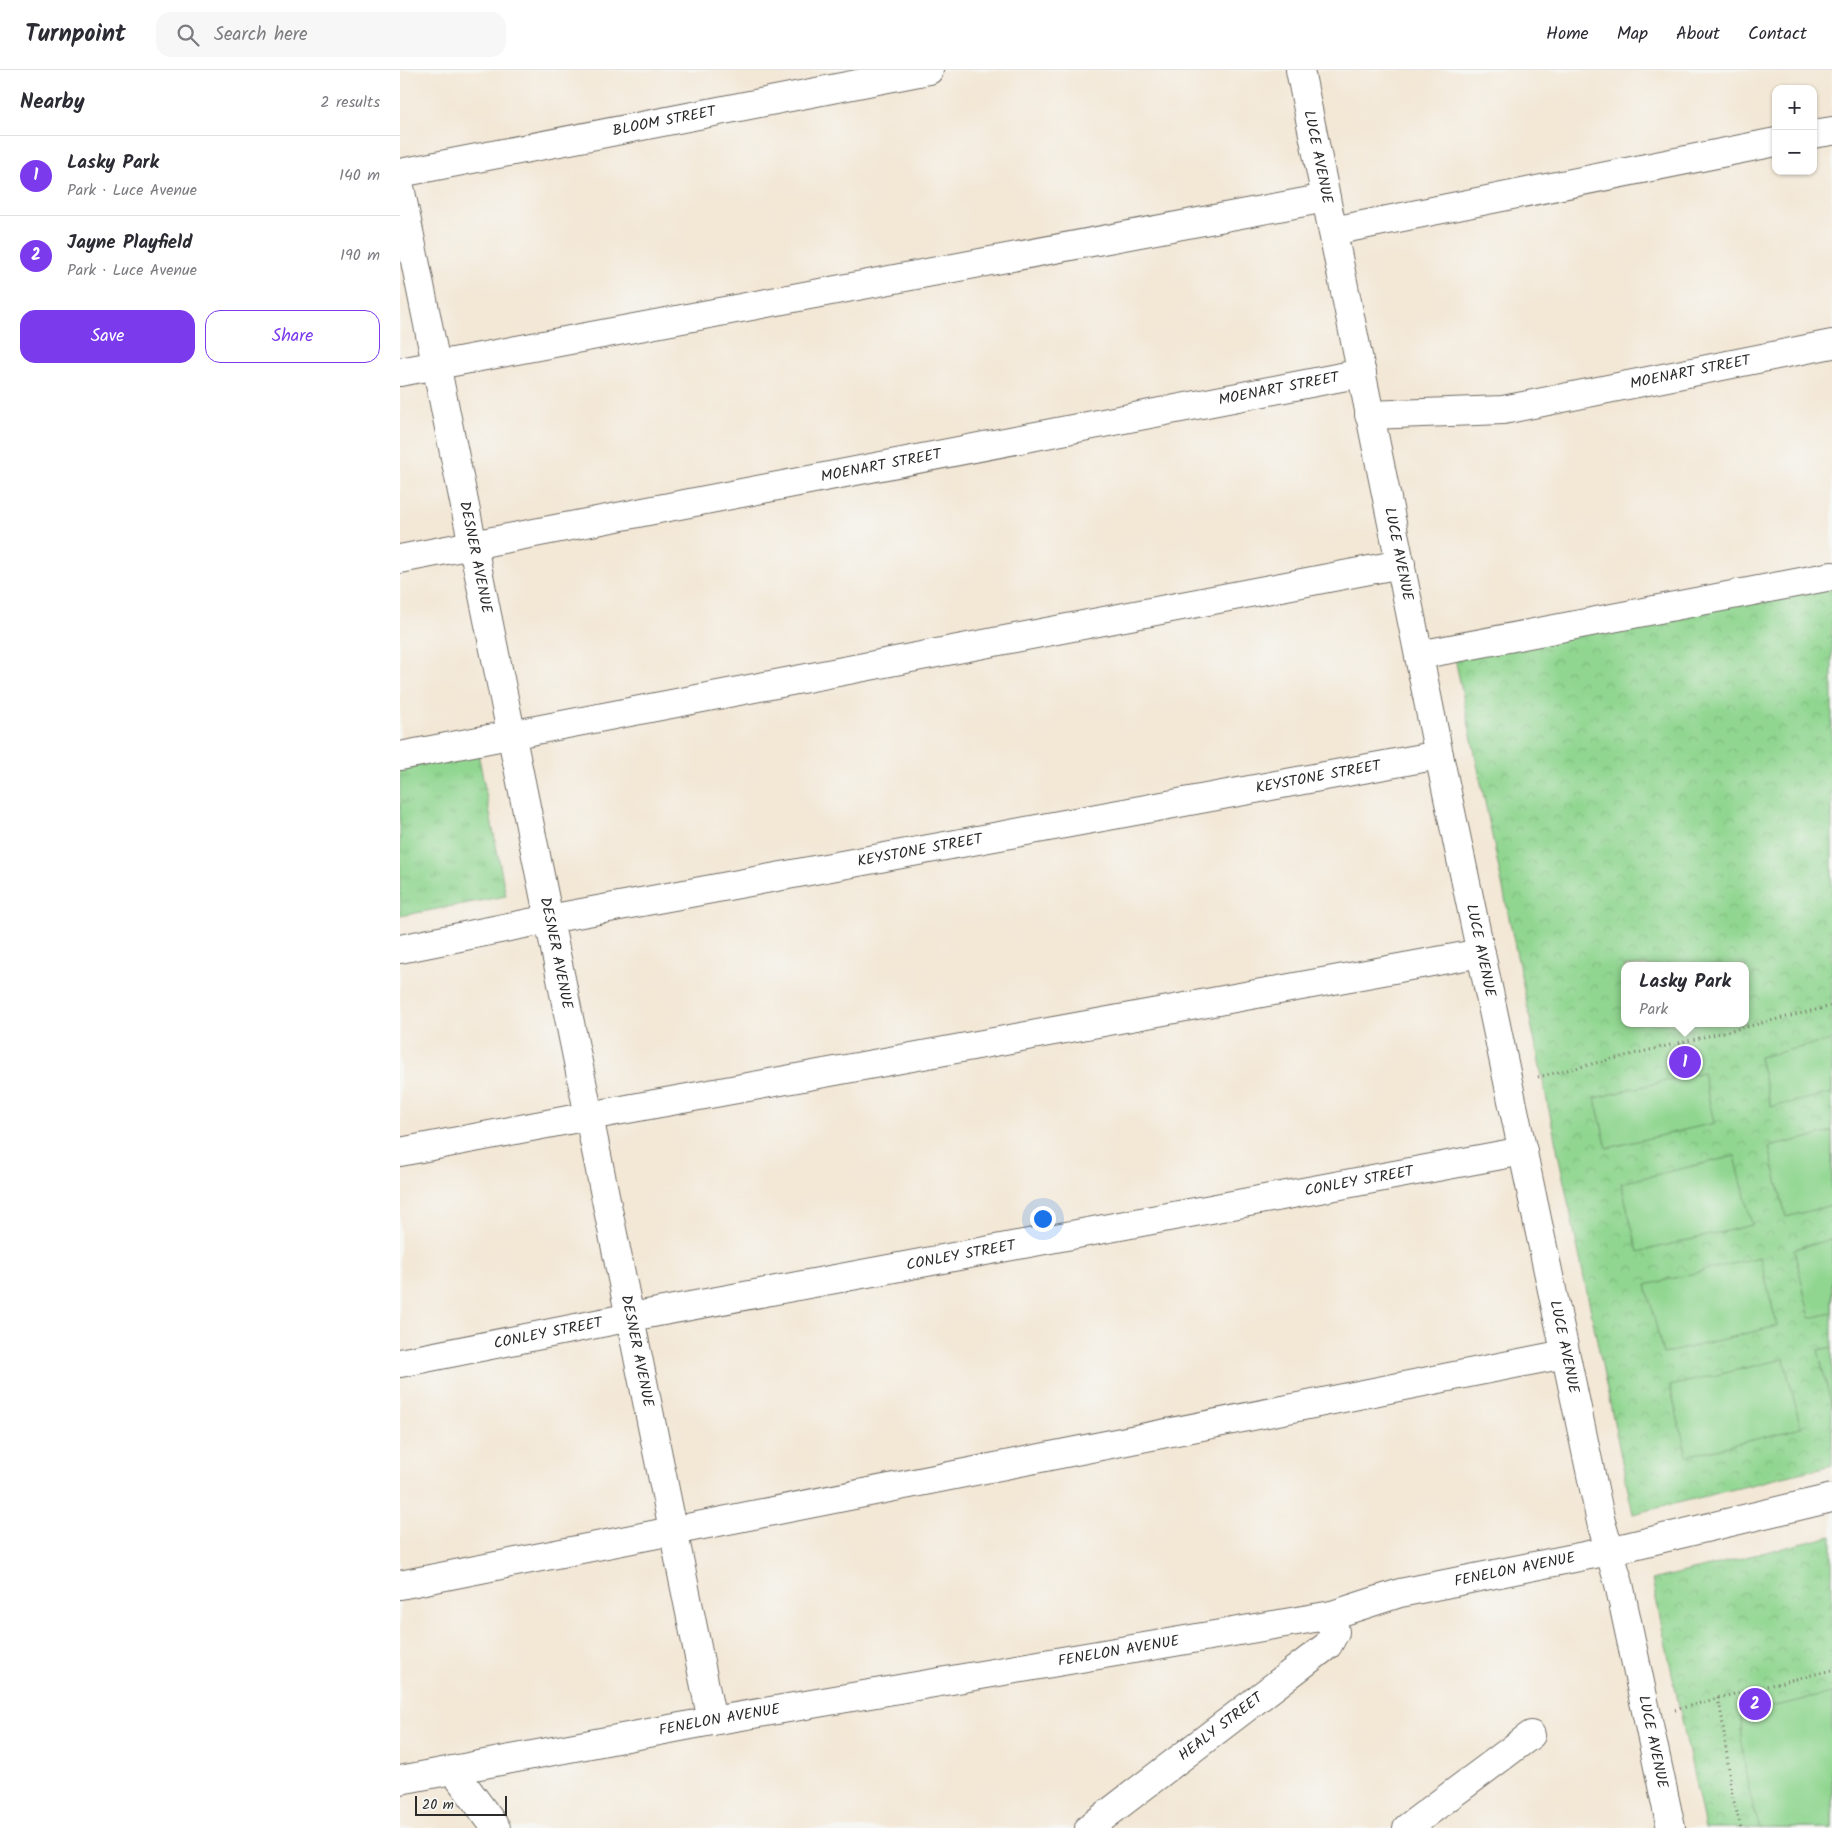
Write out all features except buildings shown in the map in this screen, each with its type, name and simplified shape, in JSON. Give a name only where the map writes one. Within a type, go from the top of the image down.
[{"type":"street","name":"BLOOM STREET","points":[[400,173],[929,70]]},
{"type":"street","name":"LUCE AVENUE","points":[[1300,70],[1439,755],[1600,1522],[1619,1584],[1672,1828]]},
{"type":"street","points":[[1817,133],[1832,131]]},
{"type":"street","points":[[1333,231],[1772,143]]},
{"type":"street","name":"DESNER AVENUE","points":[[400,187],[712,1721]]},
{"type":"street","points":[[400,372],[1326,198]]},
{"type":"street","name":"MOENART STREET","points":[[1370,415],[1503,410],[1832,344]]},
{"type":"street","name":"MOENART STREET","points":[[400,559],[1362,373]]},
{"type":"street","points":[[400,756],[1401,564]]},
{"type":"street","points":[[1419,655],[1832,576]]},
{"type":"street","name":"KEYSTONE STREET","points":[[400,949],[548,919],[1439,755]]},
{"type":"street","points":[[400,1152],[1480,953]]},
{"type":"street","name":"CONLEY STREET","points":[[400,1363],[631,1317],[1523,1151]]},
{"type":"street","points":[[400,1585],[1565,1354]]},
{"type":"street","name":"FENELON AVENUE","points":[[400,1780],[712,1721],[1332,1615],[1400,1593],[1610,1551],[1832,1498]]},
{"type":"street","name":"HEALY STREET","points":[[1089,1828],[1324,1648],[1331,1641],[1335,1632],[1332,1615]]},
{"type":"street","points":[[1407,1828],[1531,1735]]},
{"type":"street","points":[[453,1770],[496,1828]]},
{"type":"path","points":[[1749,1026],[1832,1006]]},
{"type":"path","points":[[1538,1077],[1745,1027]]},
{"type":"path","points":[[1648,1719],[1718,1698],[1832,1670]]},
{"type":"path","points":[[1718,1698],[1732,1794],[1741,1828]]},
{"type":"green space","points":[[1832,585],[1832,1465],[1633,1514],[1455,658]]},
{"type":"green space","points":[[478,753],[506,896],[400,916],[400,768]]},
{"type":"green space","points":[[1832,1040],[1832,1093],[1771,1107],[1759,1057]]},
{"type":"green space","points":[[1703,1072],[1714,1123],[1607,1148],[1595,1098]]},
{"type":"green space","points":[[1832,1132],[1832,1205],[1786,1217],[1769,1147]]},
{"type":"green space","points":[[1735,1156],[1752,1225],[1638,1252],[1621,1183]]},
{"type":"green space","points":[[1832,1239],[1832,1313],[1810,1318],[1794,1249]]},
{"type":"green space","points":[[1760,1257],[1777,1326],[1663,1354],[1646,1285]]},
{"type":"green space","points":[[1832,1347],[1832,1407],[1818,1350]]},
{"type":"green space","points":[[1784,1359],[1801,1428],[1687,1456],[1670,1386]]},
{"type":"green space","points":[[1832,1536],[1832,1828],[1705,1828],[1652,1580]]},
{"type":"green space","points":[[1832,1693],[1832,1828],[1760,1828],[1751,1799],[1746,1772],[1742,1744],[1741,1714]]},
{"type":"place","name":"Lasky Park","points":[[1685,1062]]},
{"type":"place","name":"Jayne Playfield","points":[[1755,1704]]}]
